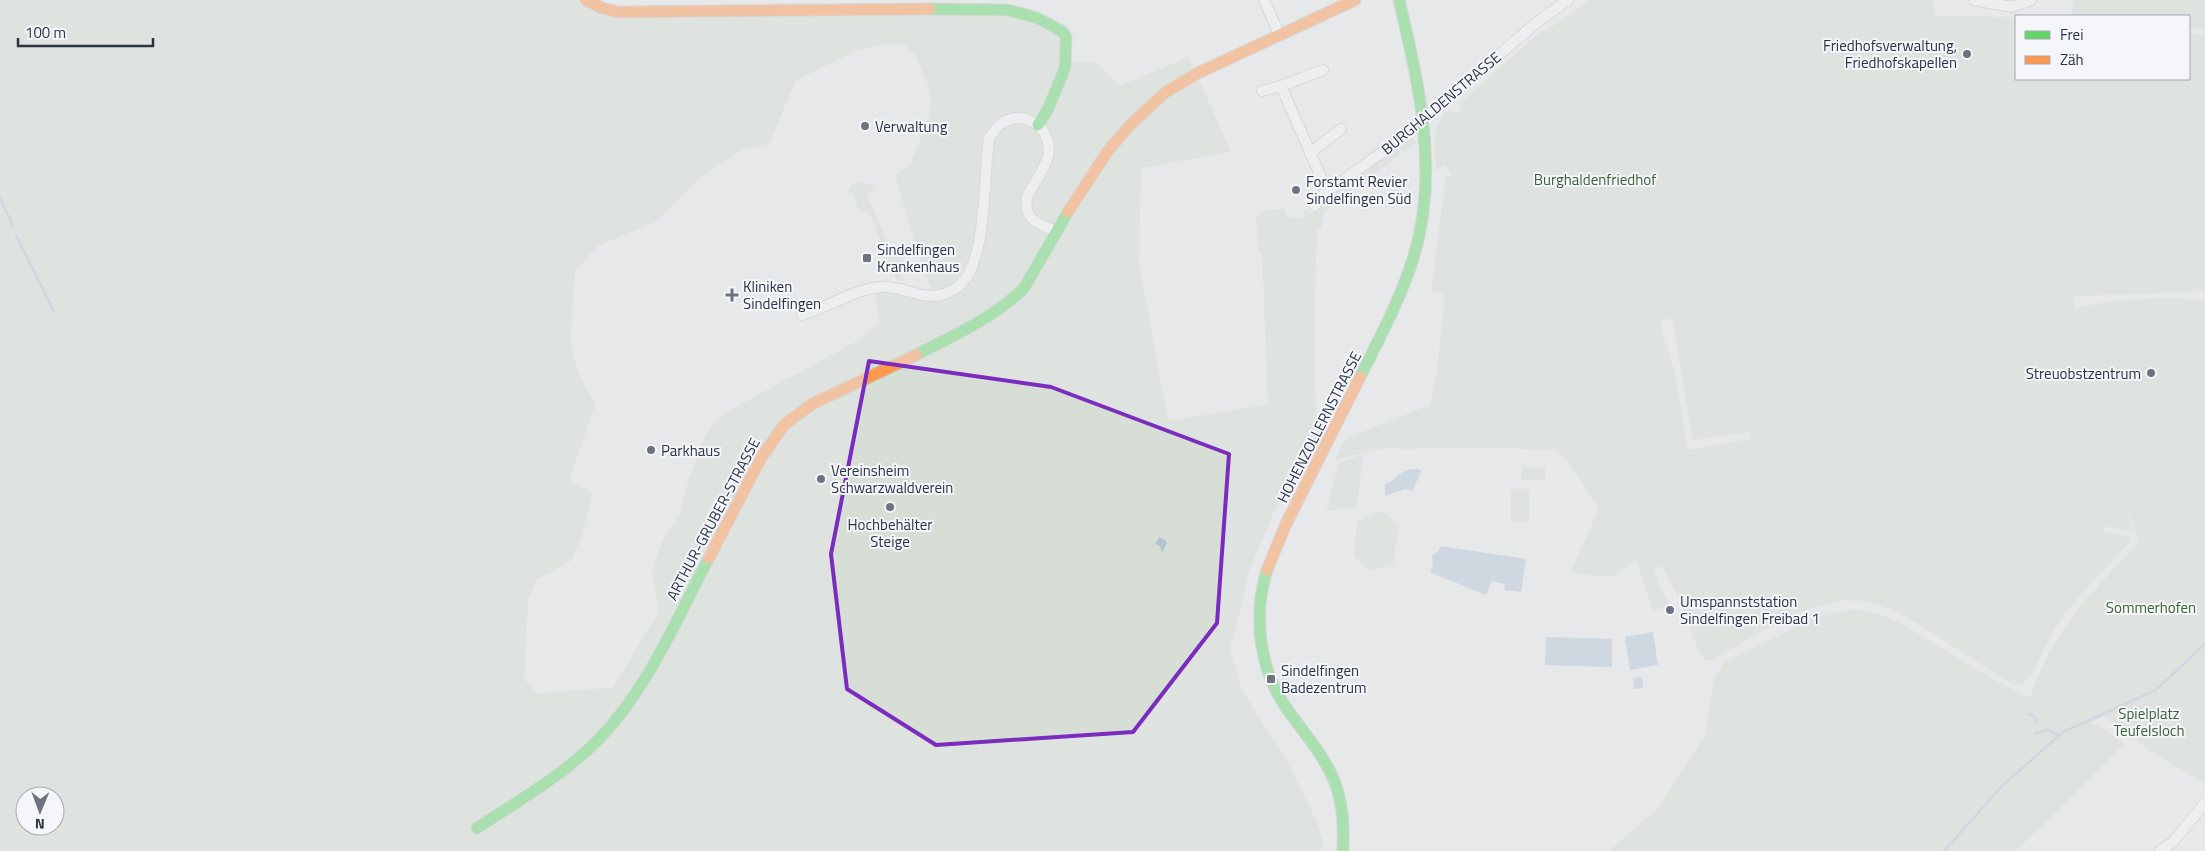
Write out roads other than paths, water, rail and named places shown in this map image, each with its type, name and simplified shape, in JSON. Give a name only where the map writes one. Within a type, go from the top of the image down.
[{"type":"street","points":[[586,0],[602,8],[618,12],[811,9],[1002,9],[1017,11],[1061,30],[1066,36],[1065,68],[1048,109],[1038,125]]},
{"type":"street","points":[[1264,0],[1280,34]]},
{"type":"street","name":"ARTHUR-GRUBER-STRASSE","points":[[477,828],[558,774],[596,742],[615,721],[634,696],[657,656],[761,458],[784,425],[812,404],[893,366],[1005,304],[1024,288],[1056,231],[1107,152],[1147,108],[1166,92],[1198,72],[1355,0]]},
{"type":"street","name":"HOHENZOLLERNSTRASSE","points":[[1343,851],[1343,806],[1338,789],[1323,758],[1278,695],[1266,667],[1260,626],[1261,593],[1275,548],[1374,351],[1410,266],[1420,229],[1426,163],[1422,118],[1399,0]]},
{"type":"street","name":"BURGHALDENSTRASSE","points":[[1315,206],[1318,198],[1402,138],[1422,118],[1441,105],[1536,23],[1568,0]]},
{"type":"street","points":[[1974,0],[2012,7],[2031,0]]},
{"type":"street","points":[[1262,91],[1323,70]]},
{"type":"street","points":[[1281,86],[1327,191]]},
{"type":"street","points":[[802,315],[871,288],[884,287],[930,296],[940,295],[960,285],[968,274],[977,248],[990,138],[999,124],[1011,119],[1028,120],[1038,125],[1048,139],[1048,156],[1027,197],[1026,212],[1036,223],[1056,231]]},
{"type":"street","points":[[1310,152],[1341,129]]},
{"type":"street","points":[[2160,851],[2173,842],[2205,803]]},
{"type":"water","points":[[1410,469],[1422,471],[1412,491],[1405,489],[1385,496],[1385,484]]},
{"type":"water","points":[[1159,537],[1167,543],[1162,553],[1160,546],[1155,544]]},
{"type":"water","points":[[1441,546],[1526,559],[1521,592],[1504,590],[1505,584],[1492,581],[1486,595],[1430,572],[1433,565],[1432,555],[1438,552]]},
{"type":"water","points":[[1653,632],[1658,665],[1630,670],[1625,637]]},
{"type":"water","points":[[1546,637],[1612,639],[1612,667],[1545,665]]},
{"type":"water","points":[[1642,677],[1643,688],[1634,689],[1633,678]]},
{"type":"waterway","points":[[0,198],[13,226]]},
{"type":"waterway","points":[[16,235],[54,311]]},
{"type":"waterway","points":[[1944,851],[2002,786],[2063,732],[2156,690],[2205,644]]},
{"type":"waterway","points":[[2029,714],[2038,719],[2036,721]]},
{"type":"waterway","points":[[2035,733],[2050,730],[2058,736]]},
{"type":"place","name":"Friedhofsverwaltung, Friedhofskapellen","points":[[1967,54]]},
{"type":"place","name":"Verwaltung","points":[[865,126]]},
{"type":"place","name":"Forstamt Revier Sindelfingen Süd","points":[[1296,190]]},
{"type":"place","name":"Sindelfingen Krankenhaus","points":[[867,258]]},
{"type":"place","name":"Kliniken Sindelfingen","points":[[732,295]]},
{"type":"place","name":"Streuobstzentrum","points":[[2151,373]]},
{"type":"place","name":"Parkhaus","points":[[651,450]]},
{"type":"place","name":"Vereinsheim Schwarzwaldverein","points":[[821,479]]},
{"type":"place","name":"Hochbehälter Steige","points":[[890,507]]},
{"type":"place","name":"Umspannststation Sindelfingen Freibad 1","points":[[1670,610]]},
{"type":"place","name":"Sindelfingen Badezentrum","points":[[1271,679]]},
{"type":"park label","name":"Burghaldenfriedhof","points":[[1595,179]]},
{"type":"park label","name":"Sommerhofen","points":[[2151,607]]},
{"type":"park label","name":"Spielplatz Teufelsloch","points":[[2149,722]]}]
